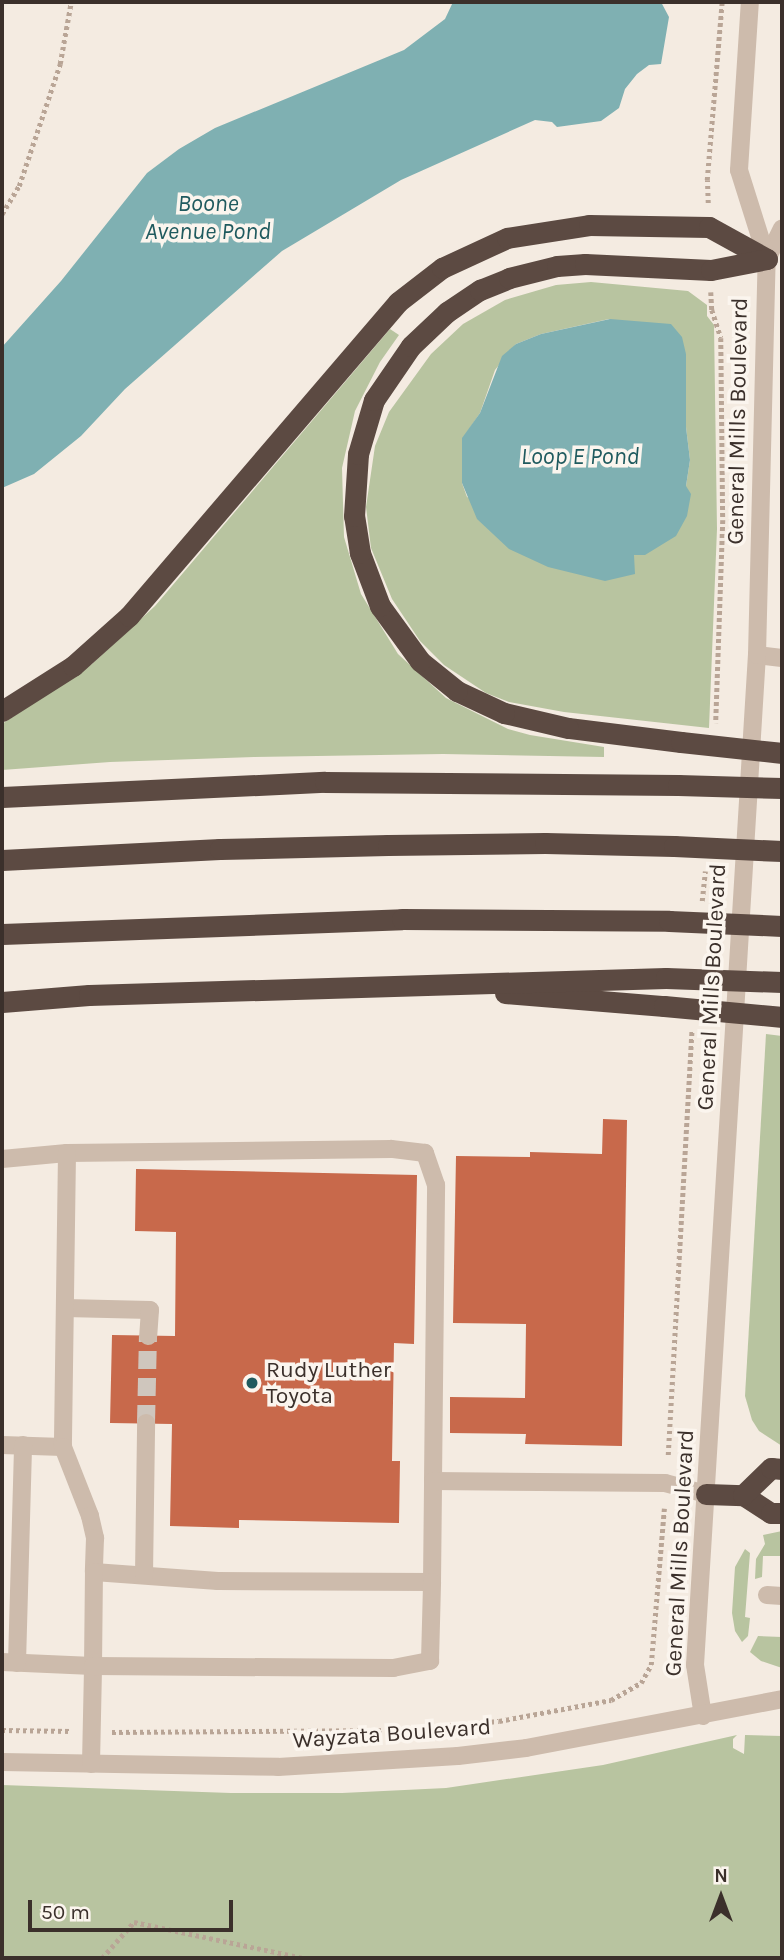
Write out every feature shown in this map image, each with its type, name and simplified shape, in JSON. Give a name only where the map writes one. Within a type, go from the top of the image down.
[{"type":"highway","points":[[2,711],[72,666],[130,616],[398,302],[442,268],[507,238],[589,225],[709,227],[767,259]]},
{"type":"highway","points":[[767,259],[710,270],[557,266],[509,278],[480,290],[433,324],[404,355],[374,400],[358,454],[354,516],[359,553],[380,606],[420,662],[457,691],[504,713],[568,728],[782,752]]},
{"type":"highway","points":[[2,797],[325,782],[678,785],[782,789]]},
{"type":"highway","points":[[2,860],[206,849],[545,843],[782,851]]},
{"type":"highway","points":[[2,934],[402,919],[669,921],[782,926]]},
{"type":"highway","points":[[2,1002],[89,995],[666,978],[782,982]]},
{"type":"highway","points":[[419,986],[782,1017]]},
{"type":"highway","points":[[743,1495],[771,1468],[782,1469]]},
{"type":"highway","points":[[706,1494],[743,1495],[771,1513],[782,1513]]},
{"type":"street","name":"General Mills Boulevard","points":[[702,1716],[695,1665],[757,655],[767,259],[739,170],[750,2]]},
{"type":"street","name":"General Mills Boulevard","points":[[767,259],[782,228]]},
{"type":"street","points":[[757,655],[782,658]]},
{"type":"street","points":[[2,1159],[67,1153],[391,1149],[425,1153],[436,1185],[430,1661],[393,1668],[93,1666],[10,1662],[23,1445]]},
{"type":"street","points":[[67,1153],[63,1447],[90,1516],[95,1538],[91,1764]]},
{"type":"street","points":[[65,1308],[150,1310],[148,1336]]},
{"type":"street","points":[[144,1575],[146,1423]]},
{"type":"street","points":[[2,1445],[63,1447]]},
{"type":"street","points":[[433,1482],[665,1483],[706,1494]]},
{"type":"street","points":[[94,1572],[218,1581],[432,1582]]},
{"type":"street","name":"Wayzata Boulevard","points":[[2,1762],[278,1767],[458,1756],[526,1748],[782,1699]]},
{"type":"path","points":[[2,214],[19,186],[60,65],[71,2]]},
{"type":"path","points":[[707,180],[722,2]]},
{"type":"path","points":[[712,310],[721,338],[723,520],[715,737]]},
{"type":"path","points":[[701,914],[706,859]]},
{"type":"path","points":[[668,1455],[693,1022]]},
{"type":"path","points":[[115,1732],[400,1730],[499,1721],[611,1700],[641,1683],[651,1665],[664,1509]]},
{"type":"path","points":[[2,1730],[65,1731]]},
{"type":"path","points":[[102,1958],[134,1922],[304,1958]]},
{"type":"green space","points":[[591,282],[688,291],[707,305],[707,316],[714,325],[717,529],[709,728],[564,712],[509,702],[486,693],[444,665],[420,641],[392,599],[371,548],[366,507],[375,446],[389,412],[431,354],[463,324],[505,300],[556,285]],"holes":[[[609,319],[686,354],[686,427],[690,460],[686,486],[634,555],[467,497],[462,483],[463,438],[480,413],[495,370],[516,344],[541,334]]]},
{"type":"green space","points":[[390,329],[399,335],[380,362],[355,411],[342,468],[344,537],[361,594],[398,654],[446,698],[508,729],[604,747],[604,757],[443,754],[254,757],[110,762],[2,770],[2,724],[92,664],[155,606]]},
{"type":"green space","points":[[766,1034],[782,1036],[782,1446],[759,1431],[752,1420],[745,1396]]},
{"type":"green space","points":[[782,1531],[782,1556],[763,1556],[762,1577],[755,1579],[756,1559],[765,1544],[763,1535]]},
{"type":"green space","points":[[745,1549],[750,1553],[745,1617],[750,1618],[748,1636],[742,1642],[735,1631],[732,1613],[735,1567]]},
{"type":"green space","points":[[758,1636],[782,1637],[782,1668],[761,1661],[750,1652]]},
{"type":"green space","points":[[737,1735],[733,1739],[733,1748],[744,1754],[745,1735],[782,1736],[782,1958],[2,1958],[2,1785],[231,1793],[342,1793],[446,1788],[603,1765]]},
{"type":"water","name":"Boone Avenue Pond","points":[[453,2],[661,2],[669,17],[661,64],[649,65],[637,74],[625,89],[619,108],[601,121],[557,127],[552,122],[535,120],[401,180],[282,251],[125,389],[81,436],[34,474],[2,488],[2,347],[61,281],[147,173],[179,149],[215,128],[404,50],[445,19]]},
{"type":"water","name":"Loop E Pond","points":[[610,319],[671,324],[682,337],[686,354],[686,427],[690,460],[686,486],[691,494],[687,516],[676,536],[645,555],[634,555],[635,574],[605,581],[548,567],[509,549],[477,519],[462,483],[462,438],[480,413],[502,356],[516,344],[541,334]]},
{"type":"building","points":[[603,1119],[627,1120],[622,1446],[525,1444],[526,1434],[450,1433],[450,1397],[525,1398],[526,1324],[453,1323],[456,1156],[530,1157],[530,1152],[602,1154]]},
{"type":"building","name":"Rudy Luther Toyota","points":[[136,1169],[417,1175],[414,1344],[394,1343],[392,1461],[400,1461],[399,1523],[239,1520],[239,1528],[170,1526],[172,1424],[110,1423],[112,1335],[175,1336],[176,1232],[135,1231]]},
{"type":"tunnel","points":[[146,1423],[148,1336]]},
{"type":"place","name":"Rudy Luther Toyota","points":[[252,1383]]}]
